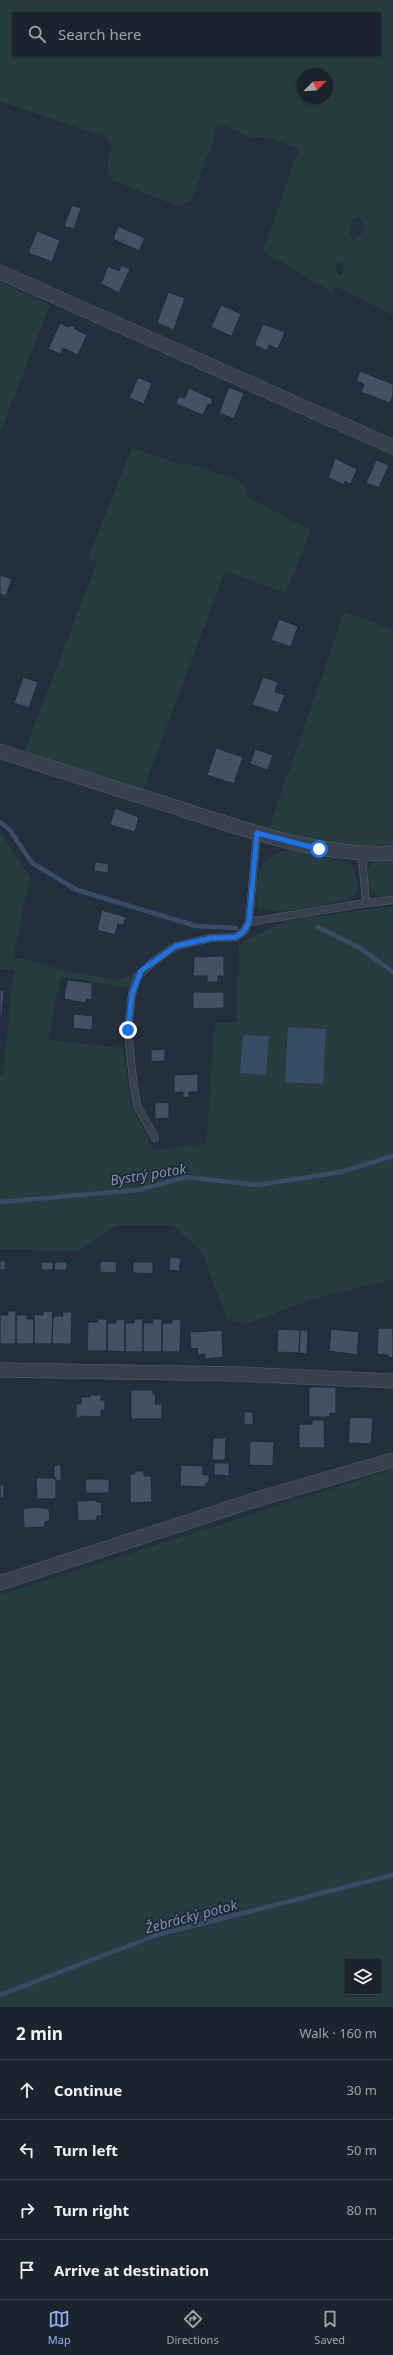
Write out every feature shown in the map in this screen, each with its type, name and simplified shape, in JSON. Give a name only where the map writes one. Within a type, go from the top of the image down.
[{"type":"street","points":[[0,272],[393,447]]},
{"type":"street","points":[[0,751],[257,833],[319,849],[362,855],[393,852]]},
{"type":"street","points":[[0,1370],[240,1374],[393,1381]]},
{"type":"street","points":[[0,1583],[258,1499],[393,1460]]},
{"type":"lane","points":[[155,1138],[137,1105],[133,1080],[128,1030],[132,994],[137,977],[154,961],[176,946],[211,938],[236,937],[244,931],[249,922],[257,833]]},
{"type":"lane","points":[[362,855],[366,903]]},
{"type":"lane","points":[[249,922],[393,900]]},
{"type":"green space","points":[[0,0],[393,0],[393,315],[335,286],[333,293],[263,251],[299,149],[266,137],[252,138],[225,126],[217,128],[192,200],[182,205],[175,205],[114,181],[108,169],[111,146],[107,138],[0,101]],"holes":[[[359,216],[365,230],[357,238],[352,240],[349,232],[353,219]],[[338,263],[344,263],[342,274],[338,275],[335,266]]]},
{"type":"green space","points":[[0,282],[50,305],[0,433]]},
{"type":"green space","points":[[132,447],[178,464],[190,464],[238,480],[246,487],[249,498],[311,530],[286,593],[225,571],[143,790],[24,753],[97,562],[88,558]]},
{"type":"green space","points":[[344,612],[393,629],[393,844],[345,844],[316,840],[269,829]]},
{"type":"green space","points":[[0,832],[30,877],[13,958],[29,960],[64,971],[119,980],[131,975],[129,988],[63,977],[60,979],[48,1040],[123,1048],[131,1105],[154,1151],[206,1143],[215,1023],[237,1022],[239,944],[285,921],[393,906],[393,1279],[316,1298],[247,1324],[227,1319],[201,1250],[172,1225],[118,1225],[78,1251],[0,1249],[0,1074],[3,1074],[14,970],[0,969]]},
{"type":"green space","points":[[291,850],[351,863],[358,884],[356,892],[347,900],[290,910],[278,911],[258,908],[256,887],[260,869],[272,856],[280,852]]},
{"type":"green space","points":[[393,858],[393,896],[380,897],[371,889],[368,879],[368,868],[374,861]]},
{"type":"green space","points":[[393,1469],[393,2007],[0,2007],[0,1595]]},
{"type":"water","points":[[288,1027],[326,1029],[323,1084],[285,1082]]},
{"type":"water","points":[[243,1035],[269,1036],[266,1075],[240,1073]]},
{"type":"building","points":[[72,205],[81,208],[74,229],[64,226]]},
{"type":"building","points":[[118,226],[145,238],[139,251],[113,239]]},
{"type":"building","points":[[37,231],[60,240],[52,262],[28,253]]},
{"type":"building","points":[[121,265],[130,269],[119,293],[101,284],[108,266],[119,271]]},
{"type":"building","points":[[168,292],[185,298],[174,330],[157,323]]},
{"type":"building","points":[[221,305],[241,314],[231,338],[231,336],[211,327]]},
{"type":"building","points":[[60,323],[69,327],[70,325],[76,327],[75,329],[87,335],[78,355],[63,348],[60,354],[48,349]]},
{"type":"building","points":[[263,324],[285,332],[278,349],[269,345],[267,351],[254,345]]},
{"type":"building","points":[[360,371],[393,384],[393,395],[390,403],[361,392],[364,384],[356,381]]},
{"type":"building","points":[[138,377],[152,383],[144,404],[129,398]]},
{"type":"building","points":[[229,387],[244,393],[234,419],[219,413]]},
{"type":"building","points":[[189,388],[213,399],[211,405],[208,404],[203,415],[176,404],[179,396],[185,398]]},
{"type":"building","points":[[335,458],[357,469],[351,484],[345,481],[344,485],[328,478]]},
{"type":"building","points":[[376,460],[389,465],[379,488],[366,483]]},
{"type":"building","points":[[0,575],[12,579],[6,596],[0,594]]},
{"type":"building","points":[[279,619],[298,626],[291,647],[271,640]]},
{"type":"building","points":[[23,677],[38,682],[29,708],[14,703]]},
{"type":"building","points":[[263,677],[278,682],[275,692],[285,695],[278,713],[252,705]]},
{"type":"building","points":[[216,748],[243,757],[234,784],[207,775]]},
{"type":"building","points":[[255,749],[273,755],[268,770],[250,764]]},
{"type":"building","points":[[115,808],[139,817],[135,832],[110,825]]},
{"type":"building","points":[[95,862],[109,864],[108,873],[94,871]]},
{"type":"building","points":[[102,910],[126,917],[123,925],[118,924],[115,935],[97,930]]},
{"type":"building","points":[[224,956],[224,976],[218,976],[218,982],[207,982],[207,976],[193,976],[194,957]]},
{"type":"building","points":[[67,980],[92,983],[92,1000],[86,999],[85,1003],[64,999]]},
{"type":"building","points":[[0,990],[4,990],[2,1016],[0,1016]]},
{"type":"building","points":[[193,992],[224,992],[224,1008],[193,1009]]},
{"type":"building","points":[[74,1014],[93,1016],[92,1030],[73,1028]]},
{"type":"building","points":[[165,1049],[165,1061],[151,1062],[151,1050]]},
{"type":"building","points":[[198,1074],[198,1092],[189,1092],[189,1097],[183,1098],[183,1092],[174,1093],[174,1075]]},
{"type":"building","points":[[169,1102],[169,1118],[155,1119],[155,1103]]},
{"type":"building","points":[[170,1257],[181,1258],[179,1271],[169,1270]]},
{"type":"building","points":[[0,1261],[5,1261],[5,1270],[0,1270]]},
{"type":"building","points":[[100,1261],[117,1262],[116,1273],[100,1272]]},
{"type":"building","points":[[41,1262],[53,1262],[53,1270],[42,1270]]},
{"type":"building","points":[[55,1262],[67,1262],[67,1270],[54,1270]]},
{"type":"building","points":[[133,1262],[153,1262],[153,1274],[133,1273]]},
{"type":"building","points":[[8,1311],[16,1311],[16,1344],[0,1344],[0,1315],[8,1315]]},
{"type":"building","points":[[43,1311],[53,1311],[52,1344],[34,1344],[34,1315],[43,1315]]},
{"type":"building","points":[[62,1312],[72,1312],[71,1344],[52,1344],[53,1316],[63,1316]]},
{"type":"building","points":[[16,1315],[27,1315],[27,1319],[34,1319],[34,1344],[16,1344]]},
{"type":"building","points":[[98,1319],[107,1319],[107,1351],[87,1351],[88,1322],[98,1322]]},
{"type":"building","points":[[116,1319],[125,1319],[125,1352],[107,1351],[107,1323],[116,1323]]},
{"type":"building","points":[[135,1319],[143,1319],[143,1352],[125,1352],[125,1323],[134,1323]]},
{"type":"building","points":[[152,1319],[162,1319],[162,1352],[143,1352],[143,1323],[153,1323]]},
{"type":"building","points":[[172,1319],[181,1319],[180,1352],[162,1352],[162,1323],[172,1323]]},
{"type":"building","points":[[378,1328],[393,1328],[393,1358],[388,1357],[388,1355],[377,1354]]},
{"type":"building","points":[[278,1329],[300,1330],[299,1353],[277,1352]]},
{"type":"building","points":[[331,1329],[359,1332],[357,1355],[329,1351]]},
{"type":"building","points":[[222,1330],[223,1357],[205,1359],[205,1354],[198,1355],[197,1348],[191,1349],[190,1332]]},
{"type":"building","points":[[300,1330],[308,1330],[307,1354],[299,1353]]},
{"type":"building","points":[[309,1387],[336,1387],[336,1413],[330,1413],[330,1417],[309,1417]]},
{"type":"building","points":[[131,1390],[153,1390],[153,1394],[156,1394],[155,1404],[162,1404],[162,1419],[131,1419]]},
{"type":"building","points":[[90,1395],[101,1395],[101,1400],[105,1400],[105,1410],[101,1410],[101,1417],[81,1416],[81,1418],[76,1418],[76,1404],[81,1404],[81,1397],[90,1397]]},
{"type":"building","points":[[244,1412],[253,1412],[253,1425],[244,1425]]},
{"type":"building","points":[[350,1417],[373,1418],[371,1444],[348,1443]]},
{"type":"building","points":[[312,1420],[324,1420],[325,1448],[299,1448],[299,1424],[312,1424]]},
{"type":"building","points":[[213,1438],[226,1438],[225,1460],[212,1460]]},
{"type":"building","points":[[250,1441],[274,1442],[273,1466],[249,1465]]},
{"type":"building","points":[[214,1463],[229,1463],[229,1476],[214,1475]]},
{"type":"building","points":[[54,1465],[61,1465],[61,1481],[56,1481],[54,1478]]},
{"type":"building","points":[[181,1465],[203,1466],[203,1475],[209,1475],[209,1483],[206,1483],[206,1487],[180,1486]]},
{"type":"building","points":[[135,1471],[144,1471],[144,1476],[151,1476],[152,1502],[130,1503],[130,1474],[135,1474]]},
{"type":"building","points":[[36,1478],[56,1478],[56,1499],[37,1499]]},
{"type":"building","points":[[85,1479],[109,1479],[109,1493],[86,1493]]},
{"type":"building","points":[[0,1485],[4,1485],[4,1498],[0,1498]]},
{"type":"building","points":[[96,1500],[96,1502],[101,1502],[102,1516],[97,1516],[97,1520],[78,1521],[77,1501]]},
{"type":"building","points":[[38,1507],[49,1509],[50,1521],[45,1522],[45,1527],[24,1528],[23,1509]]},
{"type":"waterway","points":[[0,822],[10,830],[32,863],[77,890],[196,926],[236,928]]},
{"type":"waterway","points":[[318,927],[360,948],[393,972]]},
{"type":"waterway","name":"Bystrý potok","points":[[0,1202],[138,1190],[186,1177],[257,1185],[341,1172],[393,1156]]},
{"type":"waterway","name":"Žebrácký potok","points":[[0,1995],[157,1935],[393,1875]]},
{"type":"route","points":[[128,1030],[132,994],[137,977],[141,971],[176,946],[211,938],[236,937],[244,931],[249,922],[257,833],[319,849]]}]
